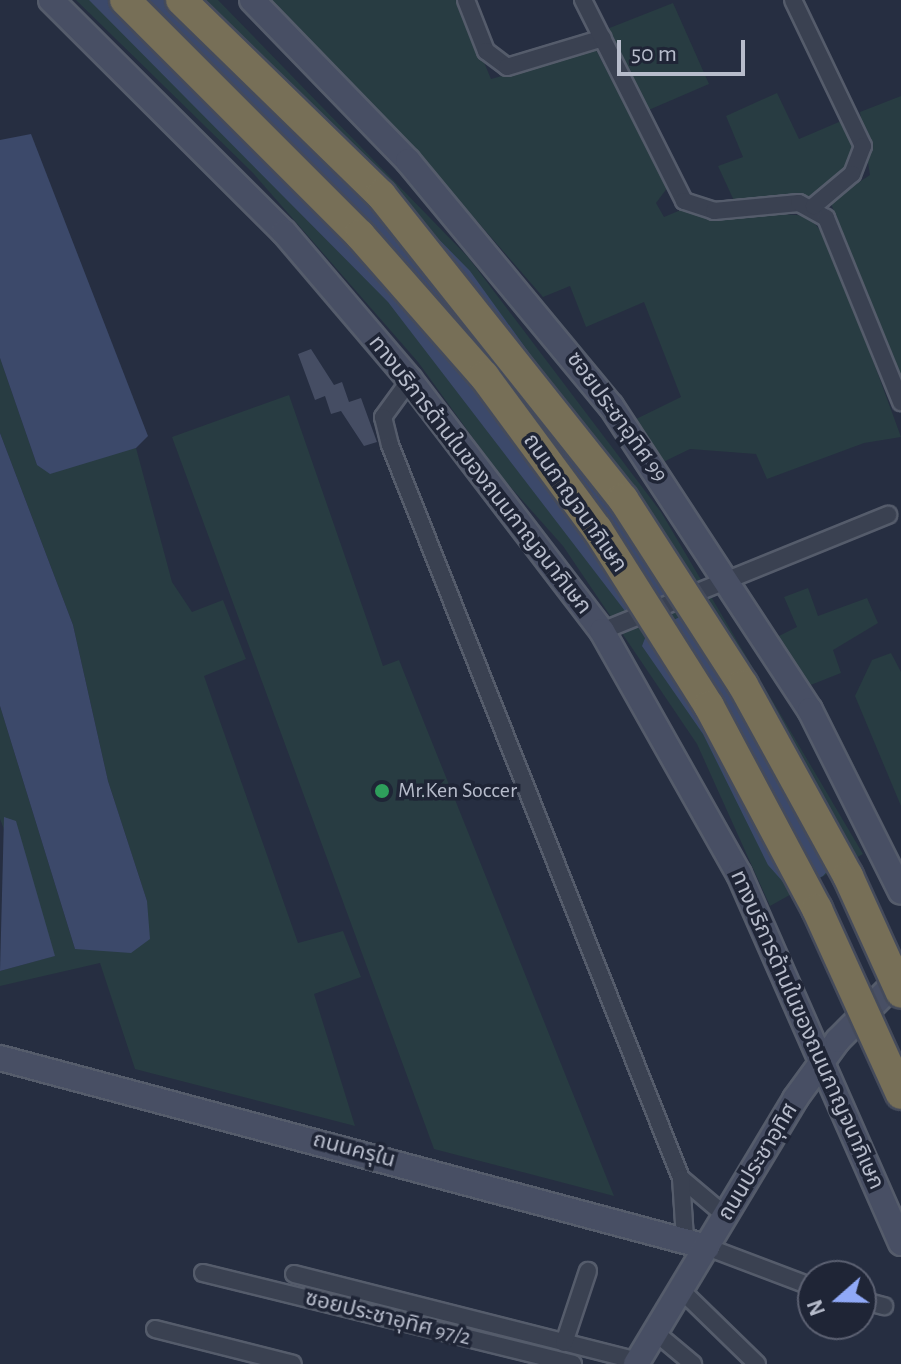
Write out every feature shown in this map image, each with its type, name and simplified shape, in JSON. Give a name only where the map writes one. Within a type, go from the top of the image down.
[{"type":"highway","name":"ถนนกาญจนาภิเษก","points":[[125,0],[360,235],[484,376],[597,529],[709,706],[817,909],[901,1094]]},
{"type":"highway","name":"ถนนกาญจนาภิเษก","points":[[181,0],[381,195],[623,499],[743,685],[848,876],[901,993]]},
{"type":"main road","name":"ทางบริการด้านในของถนนกาญจนาภิเษก","points":[[51,0],[284,232],[410,380],[602,631],[733,861],[823,1059],[901,1243]]},
{"type":"main road","name":"ซอยประชาอุทิศ 99","points":[[252,0],[408,161],[537,310],[732,583],[810,710],[901,892]]},
{"type":"main road","name":"ถนนประชาอุทิศ","points":[[637,1362],[681,1290],[696,1243],[726,1216],[823,1059],[901,977]]},
{"type":"main road","name":"ถนนครุใน","points":[[0,1058],[696,1243]]},
{"type":"street","points":[[466,0],[486,51],[507,67],[603,38]]},
{"type":"street","points":[[583,0],[684,201],[714,211],[814,206],[852,174],[863,146],[793,0]]},
{"type":"street","points":[[814,206],[843,252],[901,402]]},
{"type":"street","points":[[410,380],[383,417],[390,445],[681,1178],[696,1243],[797,1281]]},
{"type":"street","points":[[602,631],[732,583],[888,515]]},
{"type":"street","points":[[681,1178],[726,1216]]},
{"type":"street","points":[[564,1343],[588,1271]]},
{"type":"street","name":"ซอยประชาอุทิศ 97/2","points":[[203,1273],[573,1364]]},
{"type":"street","points":[[294,1274],[637,1362]]},
{"type":"street","points":[[681,1290],[757,1364]]},
{"type":"street","points":[[877,1304],[884,1306]]},
{"type":"street","points":[[155,1329],[293,1364]]},
{"type":"street","points":[[655,1332],[693,1364]]},
{"type":"shaded area","points":[[76,0],[218,0],[468,257],[661,512],[863,854],[770,906],[697,744],[563,546],[499,474],[418,362],[253,173]]},
{"type":"shaded area","points":[[261,0],[458,0],[491,79],[596,50],[668,187],[656,203],[664,217],[688,207],[809,216],[830,243],[901,437],[864,443],[767,479],[756,454],[690,449],[657,465],[632,421],[681,397],[644,302],[586,327],[570,286],[543,297],[423,159]]},
{"type":"shaded area","points":[[673,3],[709,84],[644,112],[607,29]]},
{"type":"shaded area","points":[[777,93],[799,139],[846,119],[855,138],[850,161],[815,197],[736,205],[718,166],[743,157],[726,116]]},
{"type":"shaded area","points":[[901,96],[901,381],[830,201],[870,175],[860,112]]},
{"type":"shaded area","points":[[0,358],[37,465],[136,448],[172,582],[192,612],[223,600],[246,659],[204,676],[298,943],[343,931],[361,977],[314,994],[355,1126],[135,1069],[100,963],[0,986],[0,971],[54,956],[0,819],[0,706],[75,949],[147,901],[108,781],[73,625],[0,433]]},
{"type":"shaded area","points":[[289,395],[383,666],[399,660],[614,1196],[434,1149],[172,437]]},
{"type":"shaded area","points":[[808,588],[818,616],[867,598],[878,623],[833,650],[841,673],[808,686],[775,638],[797,627],[784,597]]},
{"type":"shaded area","points":[[891,653],[901,672],[901,806],[855,696],[872,660]]},
{"type":"water","points":[[89,0],[204,0],[470,271],[691,577],[661,602],[625,611],[388,302]]},
{"type":"water","points":[[31,134],[148,436],[136,448],[50,474],[37,465],[0,358],[0,140]]},
{"type":"water","points":[[0,433],[73,625],[108,781],[147,901],[150,939],[131,953],[75,949],[0,706]]},
{"type":"water","points":[[704,605],[847,849],[823,876],[792,892],[768,865],[703,734],[642,646],[647,633]]},
{"type":"water","points":[[4,817],[16,821],[55,956],[0,971]]},
{"type":"building","points":[[311,349],[334,385],[342,382],[349,402],[361,398],[377,442],[364,446],[341,411],[331,414],[325,396],[315,400],[298,354]]},
{"type":"place","name":"Mr.Ken Soccer","points":[[382,791]]}]
